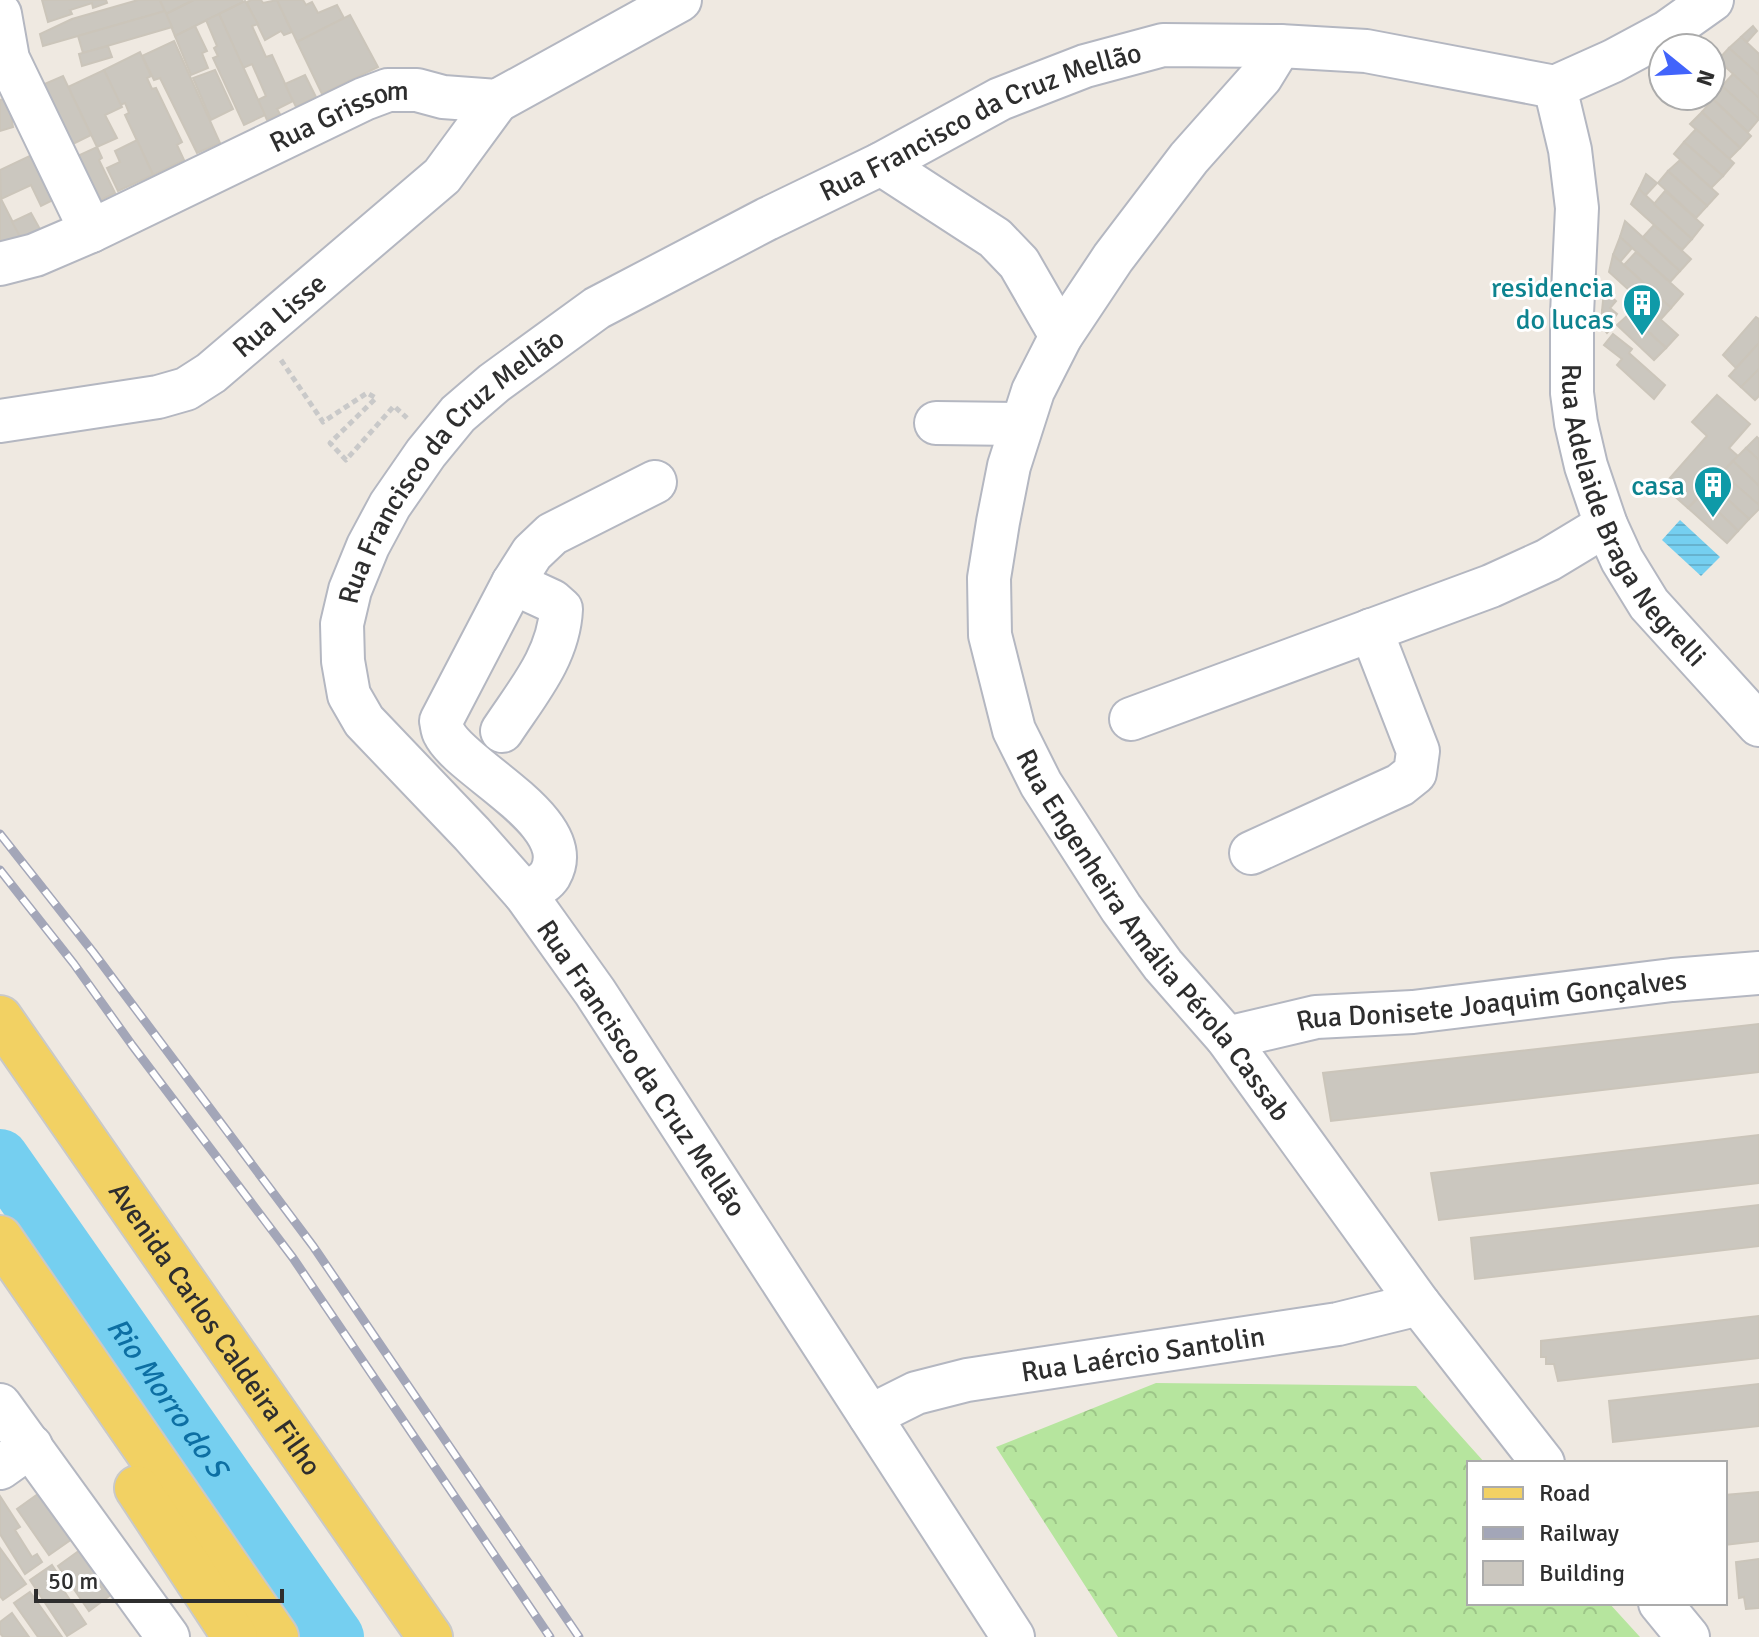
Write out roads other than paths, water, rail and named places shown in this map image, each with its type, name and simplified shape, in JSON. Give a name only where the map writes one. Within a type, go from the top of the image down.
[{"type":"main road","name":"Avenida Carlos Caldeira Filho","points":[[0,1018],[430,1637]]},
{"type":"main road","points":[[0,1238],[276,1637]]},
{"type":"main road","points":[[0,1279],[235,1637]]},
{"type":"street","points":[[497,101],[680,0]]},
{"type":"street","points":[[1555,87],[1667,32],[1712,0]]},
{"type":"street","points":[[0,14],[8,59],[91,231]]},
{"type":"street","name":"Rua Francisco da Cruz Mellão","points":[[1013,1637],[639,1057],[525,894],[364,721],[349,695],[343,661],[342,624],[350,590],[368,546],[390,505],[458,414],[494,383],[597,308],[767,219],[881,164],[1000,99],[1085,66],[1163,45],[1280,46],[1366,51],[1555,87]]},
{"type":"street","name":"Rua Engenheira Amália Pérola Cassab","points":[[1280,46],[1261,77],[1147,211],[1061,336],[1033,391],[1009,466],[989,578],[990,635],[1014,730],[1041,784],[1121,908],[1163,965],[1227,1038],[1419,1304],[1541,1461]]},
{"type":"street","name":"Rua Adelaide Braga Negrelli","points":[[1555,87],[1570,150],[1577,208],[1572,393],[1586,466],[1606,525],[1622,560],[1649,604],[1759,725]]},
{"type":"street","name":"Rua Grissom","points":[[0,264],[35,255],[91,231],[388,90],[417,90],[443,97],[497,101]]},
{"type":"street","name":"Rua Lisse","points":[[0,421],[158,397],[186,389],[211,373],[442,176],[497,101]]},
{"type":"street","points":[[881,164],[995,238],[1019,263],[1061,336]]},
{"type":"street","points":[[936,423],[1021,424]]},
{"type":"street","points":[[525,894],[549,877],[555,860],[550,841],[536,817],[444,734],[441,721],[513,583],[532,553],[552,534],[655,482]]},
{"type":"street","points":[[1131,719],[1491,586],[1548,560],[1606,525]]},
{"type":"street","points":[[502,731],[540,672],[560,629],[561,609],[552,601],[513,583]]},
{"type":"street","points":[[1251,853],[1400,785],[1415,773],[1418,751],[1371,630]]},
{"type":"street","name":"Rua Donisete Joaquim Gonçalves","points":[[1227,1038],[1316,1017],[1413,1012],[1672,980],[1759,973]]},
{"type":"street","name":"Rua Laércio Santolin","points":[[870,1416],[916,1393],[967,1380],[1338,1324],[1419,1304]]},
{"type":"street","points":[[0,1405],[16,1457],[155,1632]]},
{"type":"street","points":[[1662,1605],[1688,1637]]},
{"type":"water","points":[[1680,520],[1720,557],[1701,576],[1662,540]]},
{"type":"waterway","name":"Rio Morro do S","points":[[0,1158],[335,1637]]},
{"type":"railway","points":[[0,834],[93,952],[313,1246],[579,1637]]},
{"type":"railway","points":[[0,870],[74,964],[293,1258],[550,1637]]},
{"type":"place","name":"residencia do lucas","points":[[1642,337]]},
{"type":"place","name":"casa","points":[[1713,519]]}]
